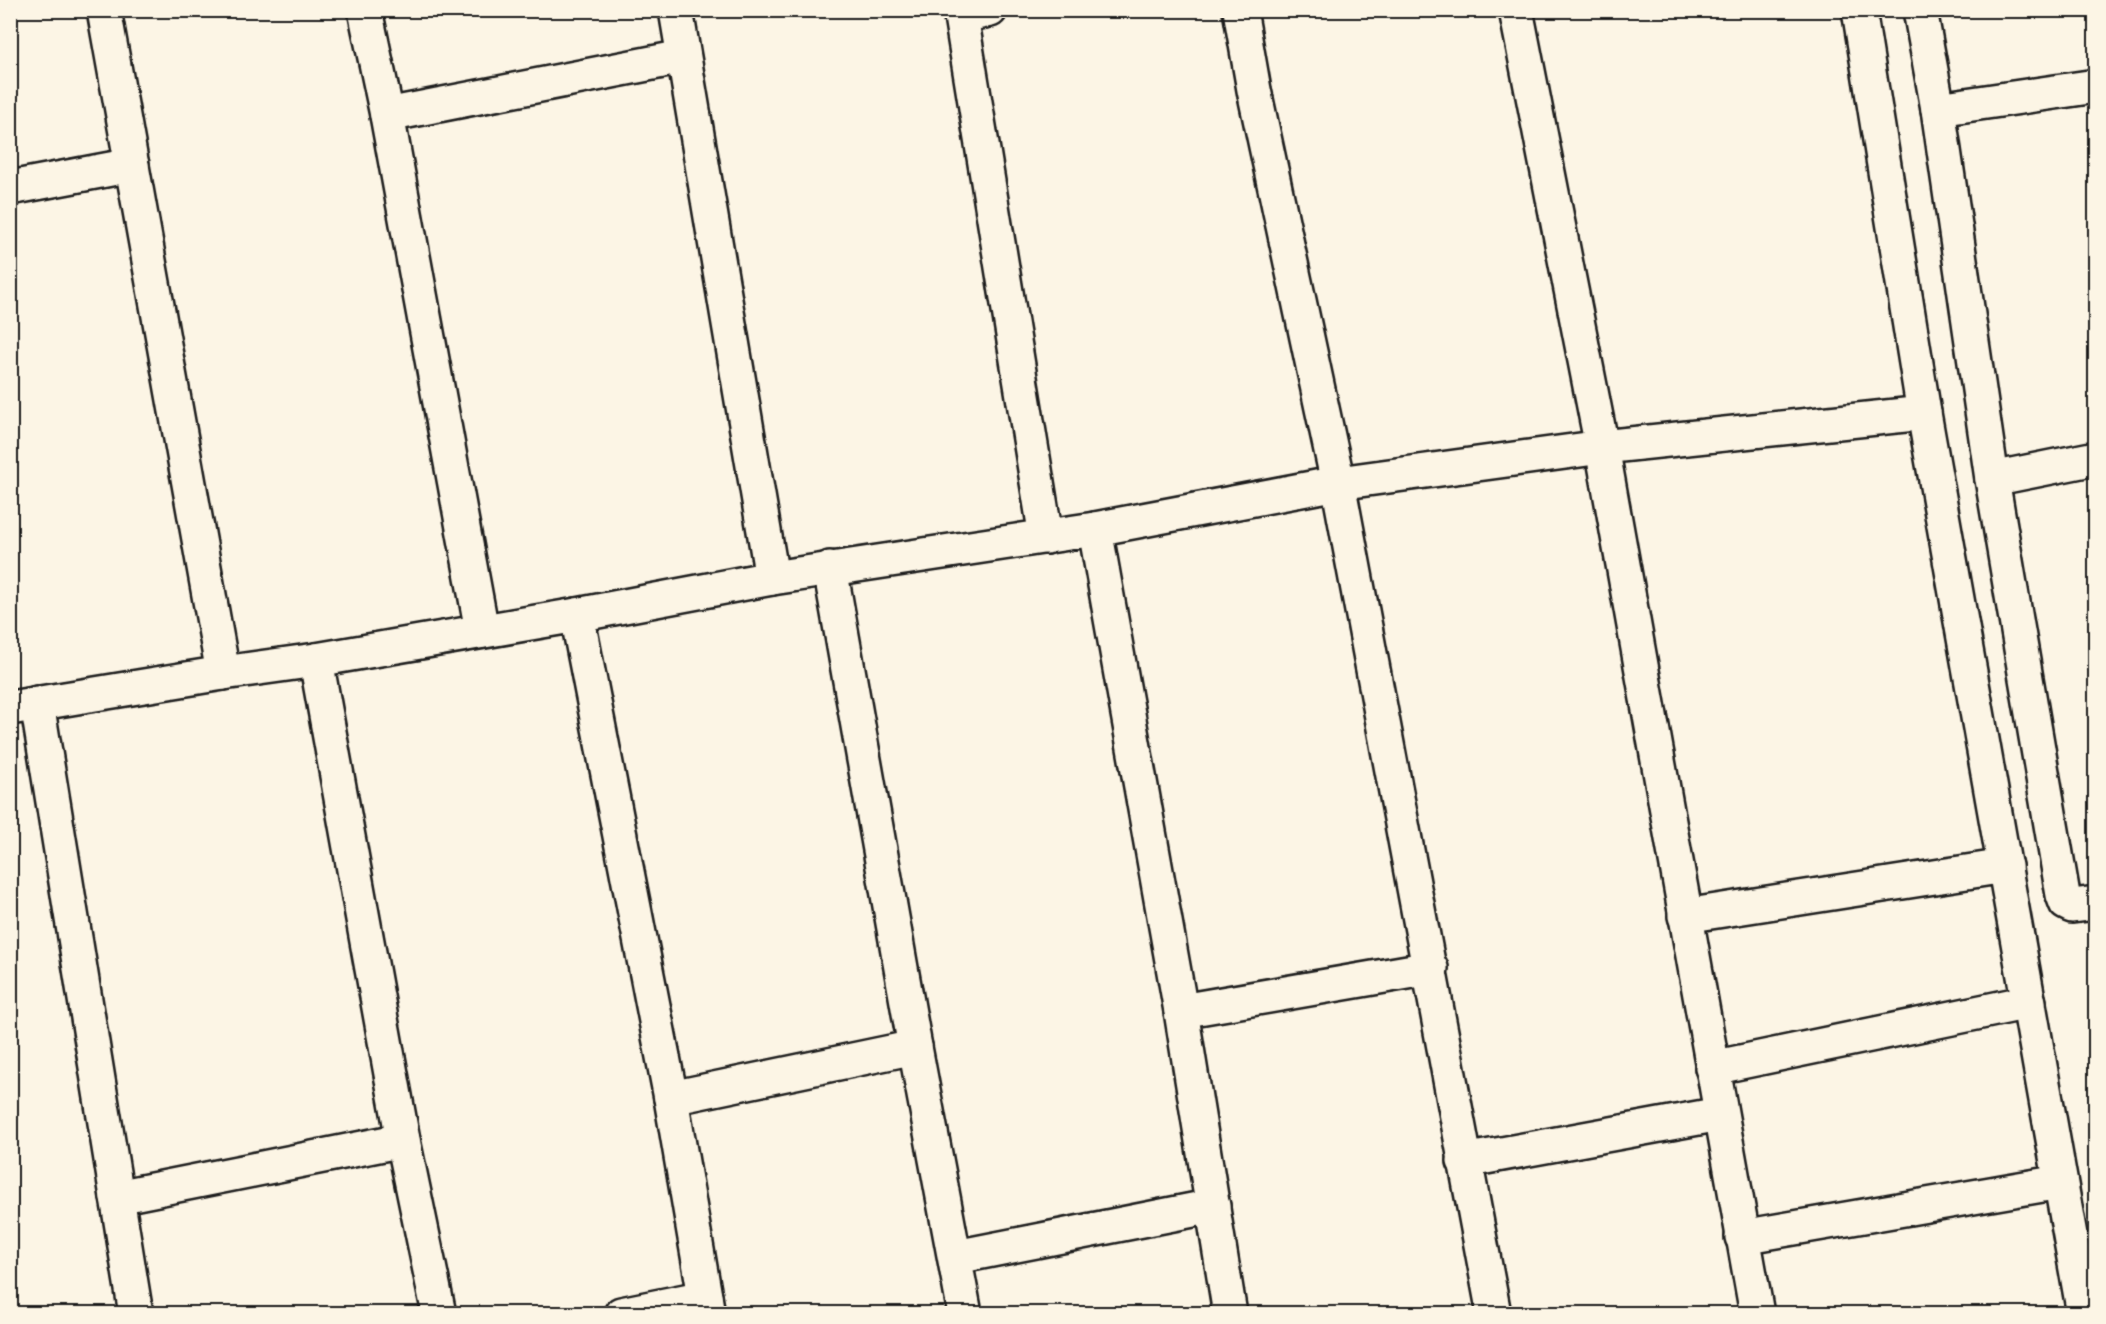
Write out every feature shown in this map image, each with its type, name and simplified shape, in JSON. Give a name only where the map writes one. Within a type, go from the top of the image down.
[{"type":"street","points":[[104,10],[223,673]]},
{"type":"street","points":[[365,10],[387,115],[482,631]]},
{"type":"street","points":[[676,10],[772,578]]},
{"type":"street","points":[[1240,10],[1254,90],[1338,483],[1431,968],[1464,1161],[1494,1314]]},
{"type":"street","points":[[1516,10],[1602,447],[1757,1314]]},
{"type":"street","points":[[1859,10],[1924,413],[2084,1314]]},
{"type":"street","points":[[1920,10],[1938,109],[1992,479],[2063,895],[2067,903],[2072,906],[2096,903]]},
{"type":"street","points":[[970,12],[1046,537]]},
{"type":"street","points":[[387,115],[683,57]]},
{"type":"street","points":[[1938,109],[2096,86]]},
{"type":"street","points":[[10,188],[132,165]]},
{"type":"street","points":[[136,1314],[117,1197],[24,706],[316,660],[830,568],[1095,529],[1338,483],[1602,447],[1924,413]]},
{"type":"street","points":[[1992,479],[2096,459]]},
{"type":"street","points":[[1095,529],[1181,1011],[1230,1314]]},
{"type":"street","points":[[830,568],[965,1314]]},
{"type":"street","points":[[577,615],[671,1098],[706,1305],[621,1314]]},
{"type":"street","points":[[316,660],[403,1140],[439,1314]]},
{"type":"street","points":[[1685,916],[2005,866]]},
{"type":"street","points":[[1181,1011],[1431,968]]},
{"type":"street","points":[[1712,1068],[2029,1002]]},
{"type":"street","points":[[671,1098],[915,1047]]},
{"type":"street","points":[[1464,1161],[1720,1114]]},
{"type":"street","points":[[117,1197],[403,1140]]},
{"type":"street","points":[[1742,1237],[2060,1182]]},
{"type":"street","points":[[956,1257],[1213,1206]]}]
